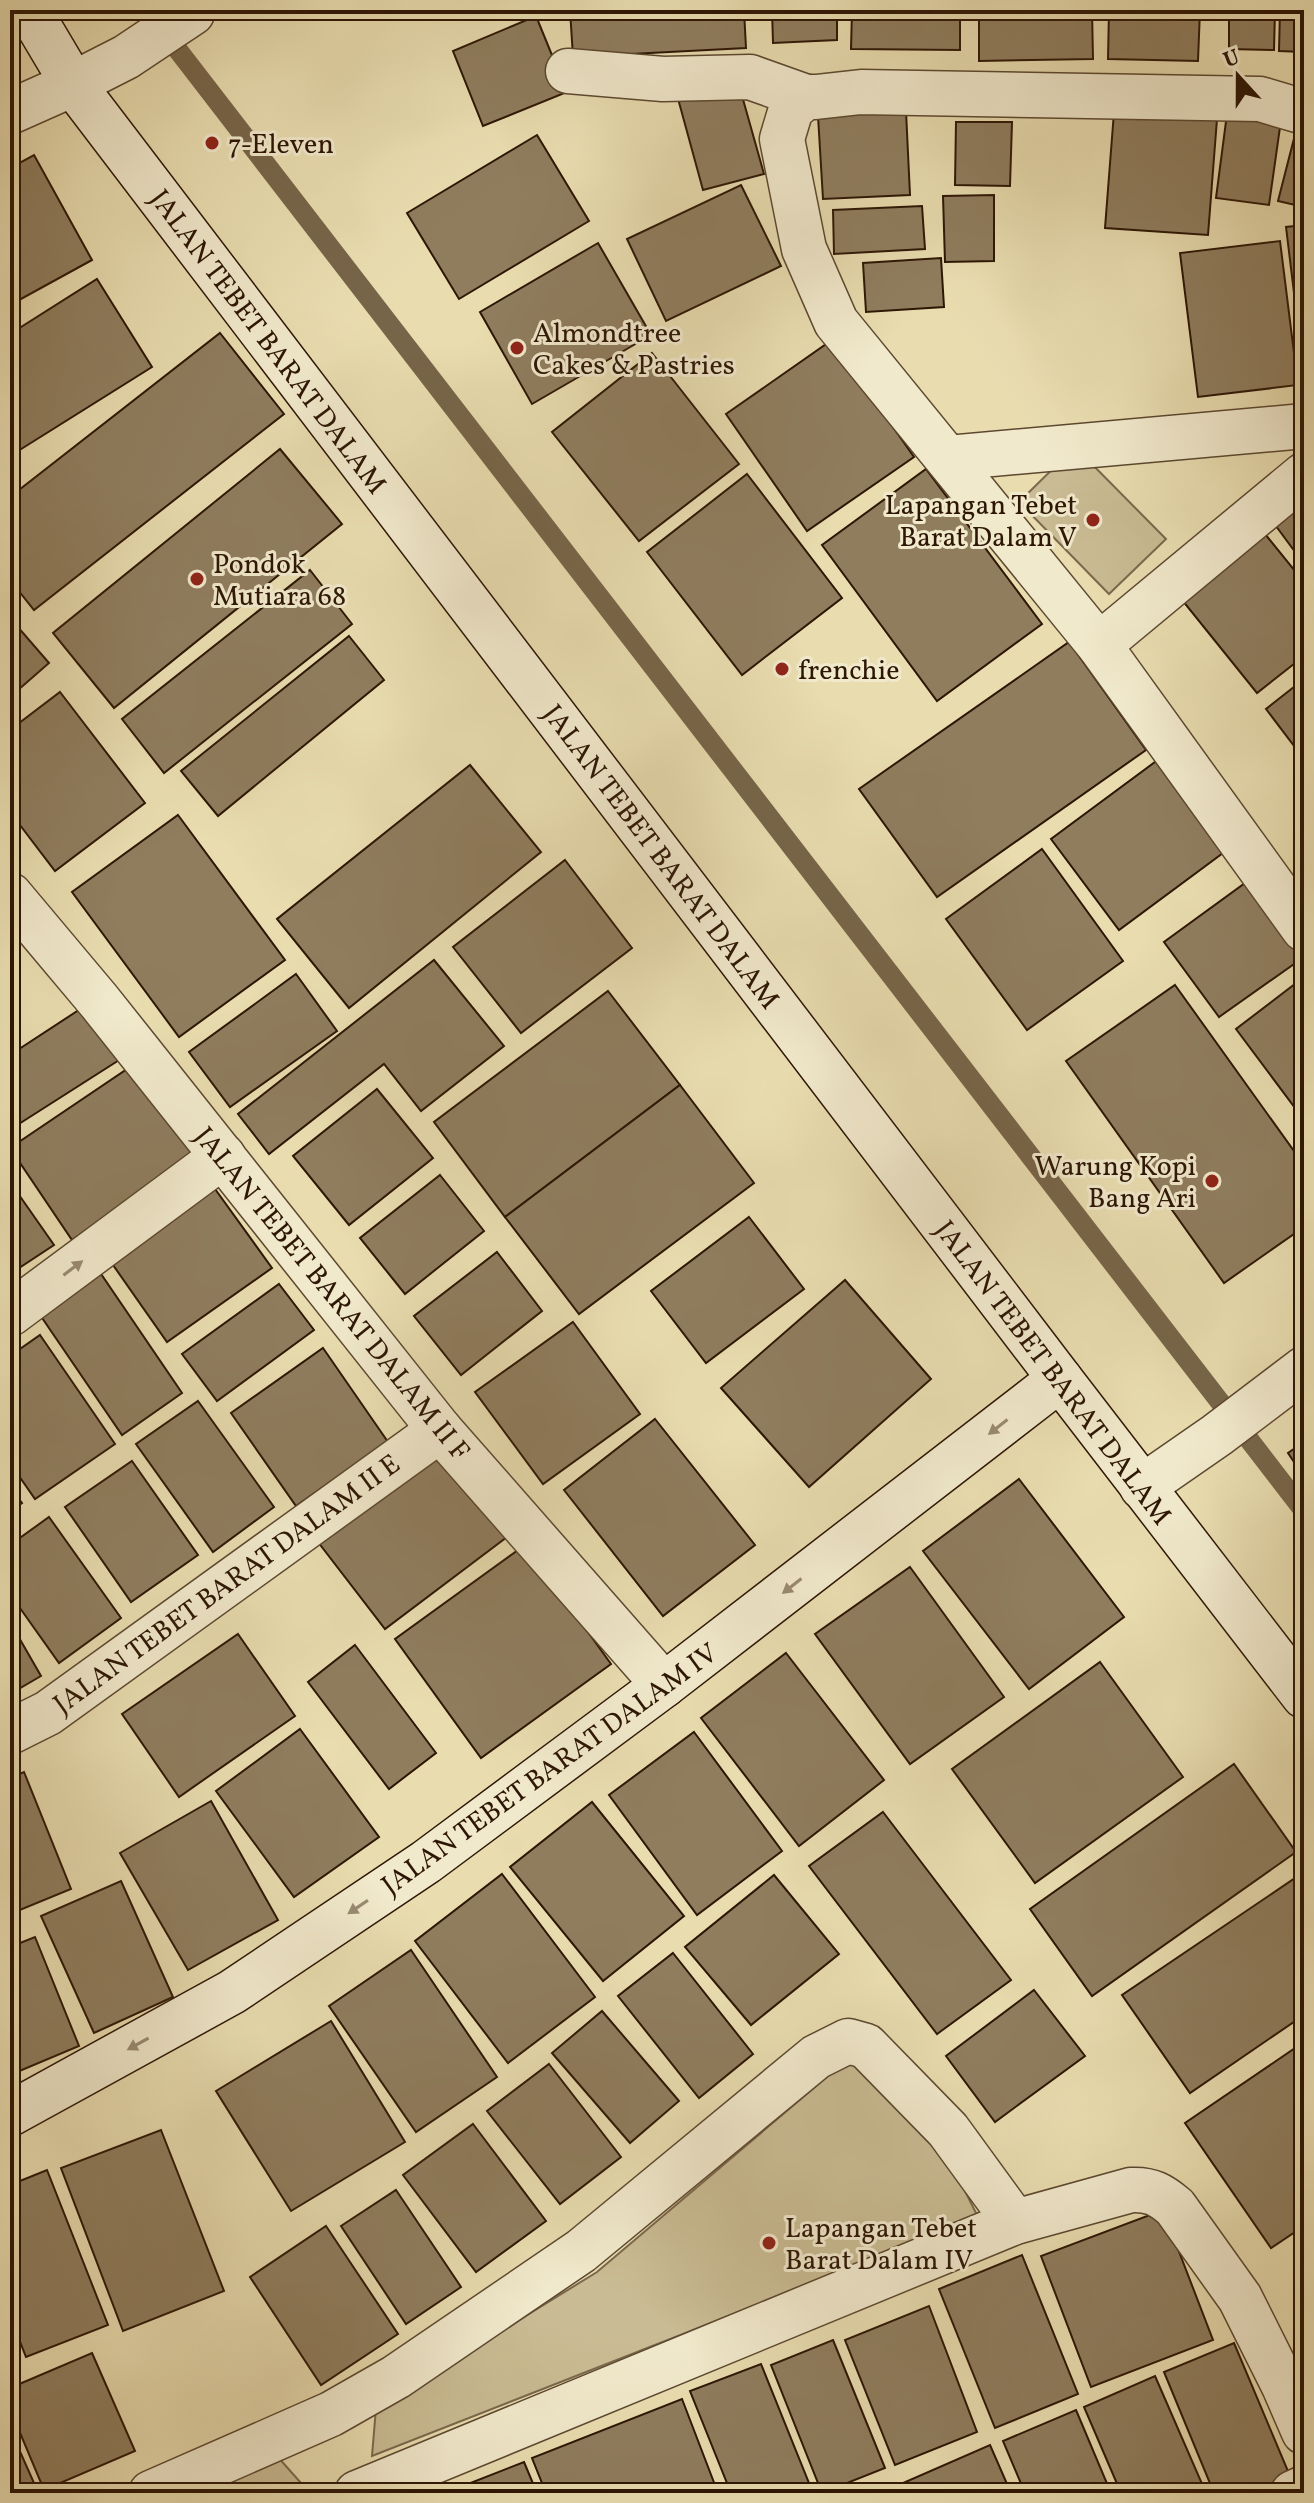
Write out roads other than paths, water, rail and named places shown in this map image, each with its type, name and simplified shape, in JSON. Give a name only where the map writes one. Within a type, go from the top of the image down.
[{"type":"street","name":"JALAN TEBET BARAT DALAM","points":[[29,10],[73,84],[1304,1696]]},
{"type":"street","points":[[10,112],[126,57],[192,11]]},
{"type":"street","points":[[568,71],[663,79],[750,77],[806,97],[861,92],[1260,99],[1304,112]]},
{"type":"street","points":[[806,97],[791,109],[782,139],[804,249],[836,322],[1291,883],[1304,929]]},
{"type":"street","points":[[948,458],[1304,426]]},
{"type":"street","points":[[1099,645],[1304,475]]},
{"type":"street","name":"JALAN TEBET BARAT DALAM II F","points":[[10,895],[99,1001],[440,1430],[664,1685]]},
{"type":"street","points":[[10,1314],[223,1156]]},
{"type":"street","points":[[1142,1487],[1304,1369]]},
{"type":"street","name":"JALAN TEBET BARAT DALAM IV","points":[[10,2114],[232,1992],[426,1862],[664,1685],[1060,1379]]},
{"type":"street","name":"JALAN TEBET BARAT DALAM II E","points":[[10,1732],[48,1713],[440,1430]]},
{"type":"street","points":[[151,2493],[331,2414],[396,2377],[581,2251],[816,2057],[848,2041],[866,2046],[948,2130],[1015,2222]]},
{"type":"street","points":[[357,2493],[1015,2222],[1131,2190],[1147,2189],[1161,2195],[1175,2207],[1240,2298],[1304,2432]]},
{"type":"street","points":[[1293,2493],[1304,2488]]},
{"type":"waterway","points":[[147,10],[1304,1511]]},
{"type":"place","name":"7-Eleven","points":[[212,143]]},
{"type":"place","name":"Almondtree Cakes & Pastries","points":[[517,348]]},
{"type":"place","name":"Lapangan Tebet Barat Dalam V","points":[[1093,520]]},
{"type":"place","name":"Pondok Mutiara 68","points":[[197,579]]},
{"type":"place","name":"frenchie","points":[[782,669]]},
{"type":"place","name":"Warung Kopi Bang Ari","points":[[1212,1181]]},
{"type":"place","name":"Lapangan Tebet Barat Dalam IV","points":[[769,2243]]}]
